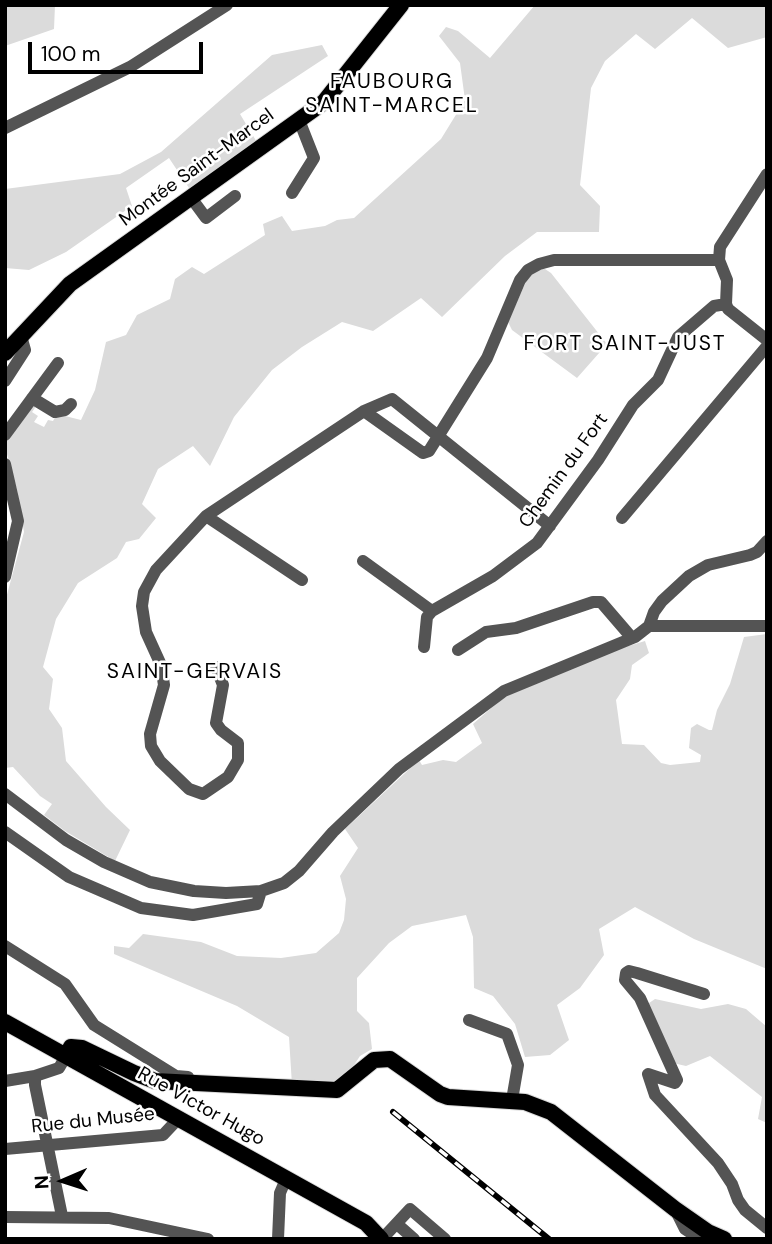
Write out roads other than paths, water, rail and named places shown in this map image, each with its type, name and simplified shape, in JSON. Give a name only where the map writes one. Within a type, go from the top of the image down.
[{"type":"main road","name":"Montée Saint-Marcel","points":[[5,353],[70,284],[192,199],[331,96],[401,5]]},
{"type":"main road","name":"Rue Victor Hugo","points":[[5,1022],[366,1223],[379,1237]]},
{"type":"main road","points":[[66,1056],[71,1047],[75,1046],[148,1080],[337,1090],[374,1060],[396,1062],[448,1097],[512,1100],[551,1112],[675,1209],[708,1232],[724,1239]]},
{"type":"street","points":[[5,128],[130,67],[227,5]]},
{"type":"street","points":[[292,193],[314,159],[299,120]]},
{"type":"street","points":[[767,174],[720,247],[719,260],[727,280],[728,309],[767,340]]},
{"type":"street","points":[[192,199],[206,218],[235,196]]},
{"type":"street","points":[[364,411],[423,453],[429,451],[487,358],[520,280],[528,270],[539,264],[554,260],[719,260]]},
{"type":"street","name":"Chemin du Fort","points":[[432,611],[514,562],[537,543],[618,432],[633,405],[658,380],[678,337],[714,306],[726,304]]},
{"type":"street","points":[[5,382],[25,350],[21,336]]},
{"type":"street","points":[[622,518],[767,346]]},
{"type":"street","points":[[5,435],[58,363]]},
{"type":"street","points":[[32,398],[55,412],[65,410],[71,404]]},
{"type":"street","points":[[216,667],[223,685],[216,723],[238,743],[238,760],[228,777],[203,794],[189,789],[160,761],[151,746],[150,734],[164,685],[161,665],[146,632],[142,606],[145,592],[156,570],[205,516],[364,411],[392,399],[550,526]]},
{"type":"street","points":[[5,464],[18,522],[5,577]]},
{"type":"street","points":[[205,516],[302,580]]},
{"type":"street","points":[[5,794],[66,840],[104,862],[150,882],[194,891],[261,891],[284,883],[299,871],[333,832],[399,769],[504,691],[632,638],[649,626],[662,601],[688,576],[708,565],[757,552],[767,541]]},
{"type":"street","points":[[363,561],[432,611],[427,617],[424,647]]},
{"type":"street","points":[[458,650],[486,632],[516,628],[593,602],[601,602],[632,638]]},
{"type":"street","points":[[649,626],[767,626]]},
{"type":"street","points":[[5,832],[69,877],[141,908],[193,915],[257,904],[261,891]]},
{"type":"street","points":[[5,946],[65,984],[94,1025],[176,1076],[204,1078],[211,1085]]},
{"type":"street","points":[[704,994],[637,973],[626,973],[625,980],[640,998],[677,1080],[675,1083],[648,1074],[655,1095],[718,1163],[745,1210],[767,1228]]},
{"type":"street","points":[[469,1020],[507,1034],[518,1065],[512,1100]]},
{"type":"street","points":[[5,1081],[35,1076],[59,1068],[66,1056]]},
{"type":"street","points":[[35,1076],[34,1085],[49,1145],[62,1216]]},
{"type":"street","name":"Rue du Musée","points":[[5,1149],[163,1135],[178,1119]]},
{"type":"street","points":[[278,1239],[281,1189],[286,1179]]},
{"type":"street","points":[[379,1237],[397,1224],[410,1209],[445,1239]]},
{"type":"street","points":[[675,1209],[685,1228],[700,1239]]},
{"type":"street","points":[[5,1216],[109,1218],[208,1239]]},
{"type":"street","points":[[397,1224],[414,1239]]},
{"type":"railway","points":[[393,1112],[549,1239]]},
{"type":"district","name":"FAUBOURG SAINT-MARCEL","points":[[392,94]]},
{"type":"district","name":"FORT SAINT-JUST","points":[[625,344]]},
{"type":"district","name":"SAINT-GERVAIS","points":[[195,672]]}]
